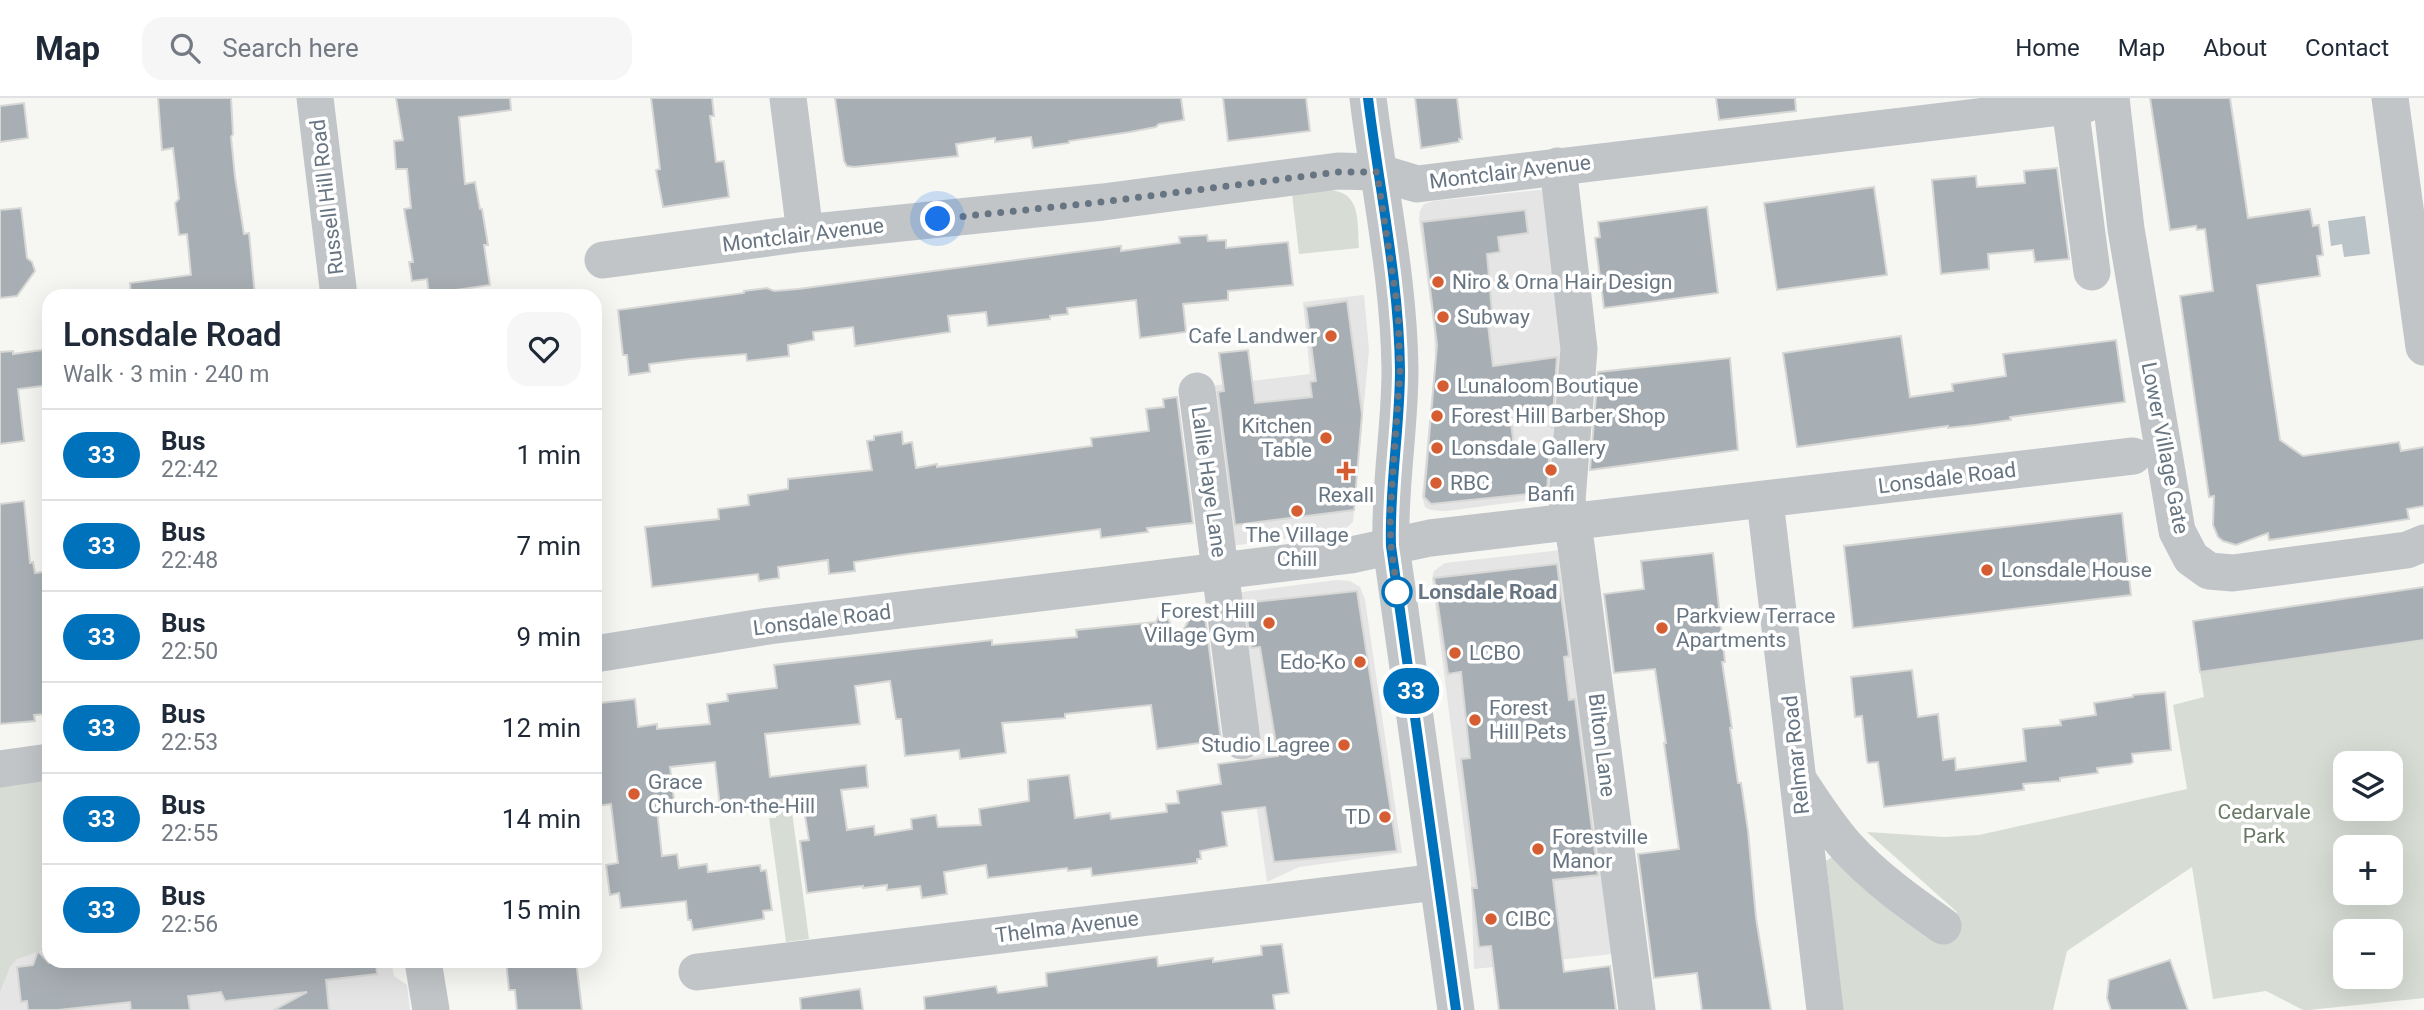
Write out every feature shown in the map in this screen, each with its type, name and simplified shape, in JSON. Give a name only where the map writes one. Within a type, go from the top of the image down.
[{"type":"street","name":"Russell Hill Road","points":[[315,98],[338,289]]},
{"type":"street","points":[[789,98],[805,233]]},
{"type":"street","points":[[1368,98],[1398,310],[1400,372],[1390,515],[1391,546],[1456,1010]]},
{"type":"street","points":[[2390,98],[2424,347]]},
{"type":"street","points":[[2089,103],[2092,272]]},
{"type":"street","name":"Montclair Avenue","points":[[603,260],[805,233],[1102,202],[1338,172],[1377,172],[1417,184],[2089,103]]},
{"type":"street","name":"Lower Village Gate","points":[[2089,103],[2126,229],[2177,531],[2191,558],[2209,571],[2233,573],[2407,550],[2424,543]]},
{"type":"street","name":"Bilton Lane","points":[[1558,166],[1579,349],[1567,500],[1576,545],[1637,1010]]},
{"type":"street","name":"Lallie Haye Lane","points":[[1197,391],[1242,741]]},
{"type":"street","name":"Lonsdale Road","points":[[602,653],[769,626],[1351,555],[1430,538],[2133,456]]},
{"type":"street","name":"Relmar Road","points":[[1765,501],[1825,1010]]},
{"type":"street","points":[[0,769],[42,763]]},
{"type":"street","points":[[1798,780],[1826,821],[1867,867],[1898,894],[1943,926]]},
{"type":"street","name":"Thelma Avenue","points":[[697,972],[1437,882]]},
{"type":"street","points":[[424,968],[430,1010]]},
{"type":"shaded area","points":[[1566,187],[1572,495],[1446,511],[1431,510],[1425,507],[1422,496],[1435,360],[1434,331],[1420,211],[1424,204],[1434,201]]},
{"type":"shaded area","points":[[2365,216],[2370,254],[2344,257],[2342,244],[2331,246],[2328,221]]},
{"type":"shaded area","points":[[1364,295],[1369,350],[1353,522],[1334,532],[1223,547],[1201,387],[1310,374],[1303,302]]},
{"type":"shaded area","points":[[1570,549],[1622,953],[1474,969],[1471,883],[1432,579],[1434,571],[1445,563]]},
{"type":"shaded area","points":[[1337,580],[1350,581],[1360,587],[1365,600],[1402,853],[1299,867],[1267,882],[1227,594]]},
{"type":"shaded area","points":[[42,782],[42,968],[392,968],[394,976],[407,985],[410,1010],[0,1010],[0,787]]},
{"type":"green space","points":[[1328,190],[1347,196],[1352,202],[1356,210],[1359,248],[1299,254],[1292,194]]},
{"type":"green space","name":"Cedarvale Park","points":[[2424,640],[2424,998],[2309,1010],[2303,1010],[2266,991],[2213,999],[2192,867],[2067,951],[2053,1010],[1843,1010],[1826,861],[1832,857],[1934,938],[1957,912],[1867,832],[1944,837],[1979,835],[2187,789],[2173,705],[2204,697],[2200,672]]},
{"type":"green space","points":[[42,782],[42,950],[17,959],[10,967],[0,992],[0,787]]},
{"type":"green space","points":[[790,797],[809,939],[786,942],[769,818],[776,818],[774,799]]},
{"type":"building","points":[[158,98],[231,98],[235,177],[244,234],[249,233],[254,289],[130,289],[130,283],[191,275],[187,234],[179,235],[175,203],[179,199],[173,148],[162,150]]},
{"type":"building","points":[[396,98],[510,98],[511,110],[459,117],[465,184],[475,182],[482,209],[488,245],[484,245],[490,285],[463,289],[428,289],[427,279],[412,281],[409,262],[413,262],[404,209],[411,208],[407,169],[396,169],[394,141],[403,140]]},
{"type":"building","points":[[651,98],[712,98],[714,116],[710,116],[716,162],[724,161],[729,197],[663,207],[656,170],[660,169]]},
{"type":"building","points":[[835,98],[1181,98],[1184,120],[1033,148],[1031,137],[995,142],[995,138],[956,144],[958,156],[854,167],[847,166],[844,161]]},
{"type":"building","points":[[1223,98],[1306,98],[1310,131],[1228,141]]},
{"type":"building","points":[[1415,98],[1457,98],[1462,139],[1459,139],[1459,142],[1421,148]]},
{"type":"building","points":[[1716,98],[1795,98],[1796,111],[1719,120]]},
{"type":"building","points":[[2150,98],[2230,98],[2248,218],[2310,209],[2313,226],[2319,225],[2323,255],[2317,256],[2320,276],[2257,285],[2280,440],[2303,456],[2399,442],[2401,451],[2424,447],[2424,506],[2407,509],[2409,519],[2269,540],[2268,533],[2236,545],[2218,537],[2213,525],[2214,496],[2209,497],[2180,296],[2213,291],[2205,229],[2197,230],[2196,226],[2170,230]]},
{"type":"building","points":[[24,103],[28,138],[0,142],[0,106]]},
{"type":"building","points":[[2057,168],[2069,259],[2035,262],[2033,250],[1988,254],[1989,269],[1941,274],[1932,180],[1976,176],[1977,187],[2025,183],[2024,171]]},
{"type":"building","points":[[1874,187],[1887,275],[1777,290],[1764,203]]},
{"type":"building","points":[[1707,207],[1718,293],[1604,308],[1595,238],[1600,237],[1598,222]]},
{"type":"building","points":[[21,208],[27,258],[32,262],[35,271],[17,296],[0,298],[0,210]]},
{"type":"building","points":[[1525,210],[1528,233],[1498,237],[1500,252],[1487,254],[1493,325],[1488,325],[1493,366],[1557,357],[1552,429],[1549,407],[1510,412],[1514,449],[1550,444],[1547,492],[1431,504],[1424,497],[1437,345],[1422,222]]},
{"type":"building","points":[[1207,235],[1208,241],[1226,240],[1226,248],[1288,242],[1293,285],[1228,291],[1228,300],[1183,304],[1186,332],[1140,338],[1136,300],[1067,308],[1068,314],[1050,316],[1050,319],[988,326],[986,312],[948,316],[950,332],[855,346],[853,327],[813,332],[814,340],[788,345],[789,356],[747,361],[746,354],[690,359],[649,364],[650,372],[629,375],[627,355],[623,355],[618,310],[767,288],[774,291],[798,289],[1121,246],[1121,251],[1180,243],[1179,237]]},
{"type":"building","points":[[1347,301],[1362,414],[1354,510],[1235,525],[1218,392],[1224,391],[1219,353],[1248,350],[1255,403],[1312,397],[1310,382],[1316,381],[1306,307]]},
{"type":"building","points":[[1901,336],[1910,397],[1953,391],[1952,384],[2006,376],[2003,354],[2116,340],[2125,402],[2010,417],[2011,420],[1975,425],[1948,426],[1797,447],[1783,353]]},
{"type":"building","points":[[42,350],[42,386],[18,389],[24,441],[0,444],[0,352],[13,351],[13,354]]},
{"type":"building","points":[[1730,358],[1738,450],[1590,470],[1598,372]]},
{"type":"building","points":[[1177,397],[1193,523],[1147,528],[1148,532],[1101,538],[1100,529],[908,554],[854,562],[855,571],[829,574],[828,560],[778,567],[779,578],[759,581],[758,574],[652,587],[645,527],[719,519],[718,509],[749,505],[748,495],[788,489],[788,479],[872,470],[867,441],[874,440],[874,436],[902,432],[903,444],[912,442],[916,468],[937,464],[937,467],[1092,446],[1091,438],[1149,431],[1146,409],[1164,407],[1163,399]]},
{"type":"building","points":[[24,501],[30,563],[33,562],[35,573],[42,572],[42,714],[34,715],[35,721],[0,724],[0,504]]},
{"type":"building","name":"Lonsdale House","points":[[2122,513],[2131,595],[1853,628],[1844,546]]},
{"type":"building","points":[[1713,553],[1730,728],[1748,831],[1756,918],[1771,1010],[1702,1010],[1697,973],[1654,978],[1638,854],[1679,849],[1666,743],[1655,669],[1614,673],[1604,594],[1644,589],[1641,561]]},
{"type":"building","points":[[1557,564],[1569,656],[1564,657],[1569,700],[1575,699],[1598,875],[1553,880],[1564,972],[1610,966],[1616,1010],[1499,1010],[1491,946],[1479,947],[1472,888],[1477,888],[1461,759],[1470,758],[1461,672],[1448,674],[1434,578]]},
{"type":"building","points":[[2424,587],[2424,640],[2200,672],[2193,621]]},
{"type":"building","points":[[1357,591],[1397,851],[1274,862],[1265,807],[1222,812],[1227,846],[1200,851],[1201,859],[1197,859],[1197,863],[1092,876],[1091,868],[1068,871],[1067,868],[988,878],[986,865],[944,872],[947,894],[922,898],[920,886],[887,890],[887,885],[863,886],[807,893],[800,841],[809,840],[802,797],[720,807],[715,762],[670,767],[675,808],[657,810],[662,856],[677,854],[679,868],[707,864],[708,872],[760,865],[761,871],[766,870],[772,910],[763,911],[764,919],[693,930],[691,920],[688,920],[686,901],[621,908],[619,893],[610,895],[606,865],[618,863],[611,804],[602,805],[602,703],[635,699],[638,727],[657,724],[657,729],[710,724],[707,704],[728,701],[727,694],[777,688],[774,665],[992,640],[992,645],[1077,637],[1076,630],[1156,622],[1162,609],[1179,638],[1196,607],[1205,617],[1221,740],[1157,749],[1151,705],[1065,714],[1065,718],[1002,723],[1006,753],[960,759],[959,750],[905,756],[901,719],[896,719],[890,681],[855,686],[860,724],[765,734],[770,777],[866,765],[868,787],[841,790],[847,830],[874,826],[875,835],[912,829],[911,819],[936,815],[938,827],[981,825],[979,809],[1029,801],[1028,780],[1069,775],[1075,818],[1110,813],[1111,819],[1167,812],[1166,804],[1179,803],[1177,791],[1221,784],[1218,764],[1278,756],[1260,647],[1251,648],[1245,603]]},
{"type":"building","points":[[1912,670],[1918,717],[1938,714],[1943,760],[1955,758],[1956,770],[2026,761],[2023,729],[2061,725],[2060,720],[2096,715],[2094,703],[2165,692],[2171,750],[2132,754],[2133,762],[2130,764],[2097,768],[2098,773],[2060,778],[2060,781],[2023,784],[2024,790],[1884,807],[1878,762],[1868,763],[1862,716],[1855,717],[1851,677]]},
{"type":"building","points":[[1282,944],[1289,993],[1273,995],[1275,1010],[925,1010],[924,997],[996,986],[998,993],[1047,986],[1046,973],[1157,957],[1158,966],[1213,958],[1213,962],[1262,955],[1261,946]]},
{"type":"building","points":[[38,951],[42,955],[42,968],[377,968],[377,974],[326,980],[329,1010],[274,1010],[307,992],[225,1001],[221,992],[188,996],[190,1010],[131,1010],[130,1002],[58,1010],[28,1010],[27,1001],[21,1002],[17,967],[33,965]]},
{"type":"building","points":[[2170,960],[2188,1010],[2111,1010],[2107,998],[2109,980]]},
{"type":"building","points":[[507,968],[577,968],[582,1010],[517,1010],[515,990],[509,990]]},
{"type":"building","points":[[860,989],[863,1010],[801,1010],[800,998]]},
{"type":"bus line","name":"33","points":[[1368,98],[1398,310],[1400,372],[1390,515],[1391,546],[1456,1010]]},
{"type":"place","name":"Niro & Orna Hair Design","points":[[1438,282]]},
{"type":"place","name":"Subway","points":[[1443,317]]},
{"type":"place","name":"Cafe Landwer","points":[[1331,336]]},
{"type":"place","name":"Lunaloom Boutique","points":[[1443,386]]},
{"type":"place","name":"Forest Hill Barber Shop","points":[[1437,416]]},
{"type":"place","name":"Kitchen Table","points":[[1326,438]]},
{"type":"place","name":"Lonsdale Gallery","points":[[1437,448]]},
{"type":"place","name":"Banfi","points":[[1551,470]]},
{"type":"place","name":"Rexall","points":[[1346,471]]},
{"type":"place","name":"RBC","points":[[1436,483]]},
{"type":"place","name":"The Village Chill","points":[[1297,511]]},
{"type":"place","name":"Lonsdale House","points":[[1987,570]]},
{"type":"place","name":"Lonsdale Road","points":[[1397,592]]},
{"type":"place","name":"Forest Hill Village Gym","points":[[1269,623]]},
{"type":"place","name":"Parkview Terrace Apartments","points":[[1662,628]]},
{"type":"place","name":"LCBO","points":[[1455,653]]},
{"type":"place","name":"Edo-Ko","points":[[1360,662]]},
{"type":"place","name":"Forest Hill Pets","points":[[1475,720]]},
{"type":"place","name":"Studio Lagree","points":[[1344,745]]},
{"type":"place","name":"Grace Church-on-the-Hill","points":[[634,794]]},
{"type":"place","name":"TD","points":[[1385,817]]},
{"type":"place","name":"Forestville Manor","points":[[1538,849]]},
{"type":"place","name":"CIBC","points":[[1491,919]]},
{"type":"route","points":[[938,219],[1102,202],[1347,171],[1377,172],[1398,310],[1400,372],[1390,515],[1399,606],[1397,592]]}]
